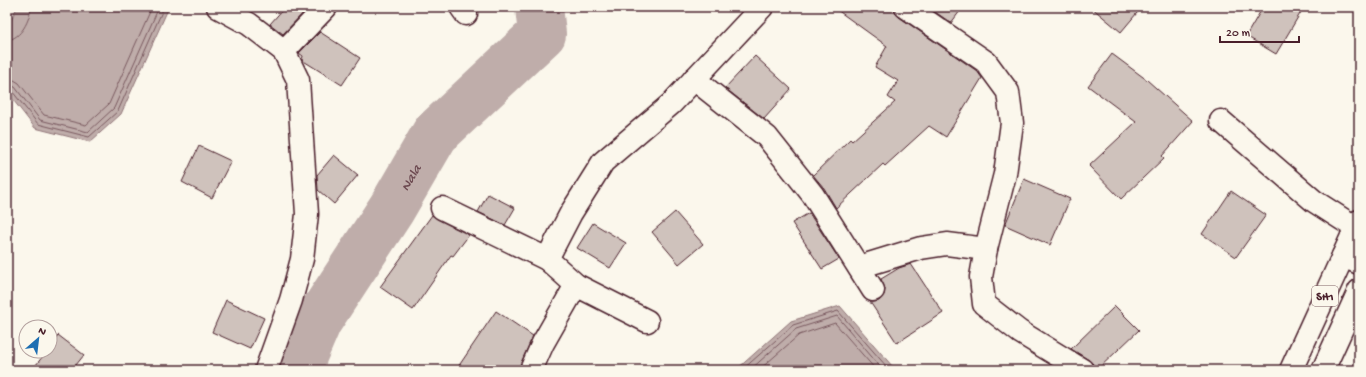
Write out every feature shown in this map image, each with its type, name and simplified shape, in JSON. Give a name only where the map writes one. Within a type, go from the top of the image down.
[{"type":"street","points":[[218,7],[248,24],[284,51],[298,80],[307,214],[302,259],[291,300],[266,370]]},
{"type":"street","points":[[284,51],[326,7]]},
{"type":"street","points":[[547,259],[571,213],[603,162],[671,104],[762,7]]},
{"type":"street","points":[[906,7],[986,62],[1008,92],[1012,123],[1005,174],[986,249],[981,277],[984,304],[1020,332],[1082,370]]},
{"type":"street","points":[[694,78],[767,137],[813,195],[873,290]]},
{"type":"street","points":[[1221,122],[1314,201],[1358,225]]},
{"type":"street","points":[[442,208],[547,259],[576,285],[647,321]]},
{"type":"street","name":"SH1","points":[[1291,370],[1351,259],[1358,225]]},
{"type":"street","points":[[858,267],[921,248],[947,244],[986,249]]},
{"type":"street","points":[[531,370],[543,343],[576,285]]},
{"type":"street","name":"SH1","points":[[1323,370],[1359,291]]},
{"type":"water","points":[[17,7],[169,7],[121,114],[90,142],[35,128],[7,92],[7,29]]},
{"type":"water","points":[[840,306],[893,367],[891,370],[736,370],[791,321]]},
{"type":"building","points":[[285,7],[309,7],[283,34],[270,24]]},
{"type":"building","points":[[833,7],[894,7],[895,13],[899,17],[977,71],[982,78],[946,137],[929,126],[885,166],[883,164],[836,208],[824,188],[813,175],[850,139],[852,141],[895,102],[888,97],[898,81],[875,67],[887,46]]},
{"type":"building","points":[[928,7],[963,7],[951,23]]},
{"type":"building","points":[[1091,7],[1142,7],[1121,32]]},
{"type":"building","points":[[1263,7],[1304,7],[1276,54],[1246,36]]},
{"type":"building","points":[[320,32],[360,58],[342,85],[302,60],[303,56],[299,53]]},
{"type":"building","points":[[1112,54],[1147,80],[1193,121],[1162,156],[1164,158],[1121,199],[1089,166],[1136,122],[1088,86]]},
{"type":"building","points":[[755,56],[791,89],[764,119],[725,88]]},
{"type":"building","points":[[199,146],[231,161],[212,198],[182,182]]},
{"type":"building","points":[[334,155],[358,175],[334,204],[318,190],[317,175]]},
{"type":"building","points":[[1024,179],[1070,199],[1050,245],[1005,225]]},
{"type":"building","points":[[1231,191],[1266,215],[1236,257],[1202,234]]},
{"type":"building","points":[[488,194],[515,208],[505,225],[478,212]]},
{"type":"building","points":[[675,212],[703,244],[679,264],[652,232]]},
{"type":"building","points":[[809,213],[839,259],[822,269],[792,223]]},
{"type":"building","points":[[432,215],[469,235],[453,256],[451,255],[413,310],[380,287]]},
{"type":"building","points":[[593,223],[626,243],[610,268],[577,248]]},
{"type":"building","points":[[911,264],[943,313],[897,343],[870,302],[879,301],[884,295],[885,289],[881,279],[899,268]]},
{"type":"building","points":[[226,300],[264,318],[250,349],[212,332]]},
{"type":"building","points":[[1115,306],[1139,330],[1097,370],[1094,370],[1093,364],[1089,360],[1071,349]]},
{"type":"building","points":[[496,311],[533,336],[519,370],[456,370]]},
{"type":"building","points":[[58,335],[84,355],[72,370],[32,370],[41,359],[58,359]]},
{"type":"waterway","name":"Nala","points":[[297,370],[318,321],[392,208],[435,134],[542,34],[539,7]]}]
